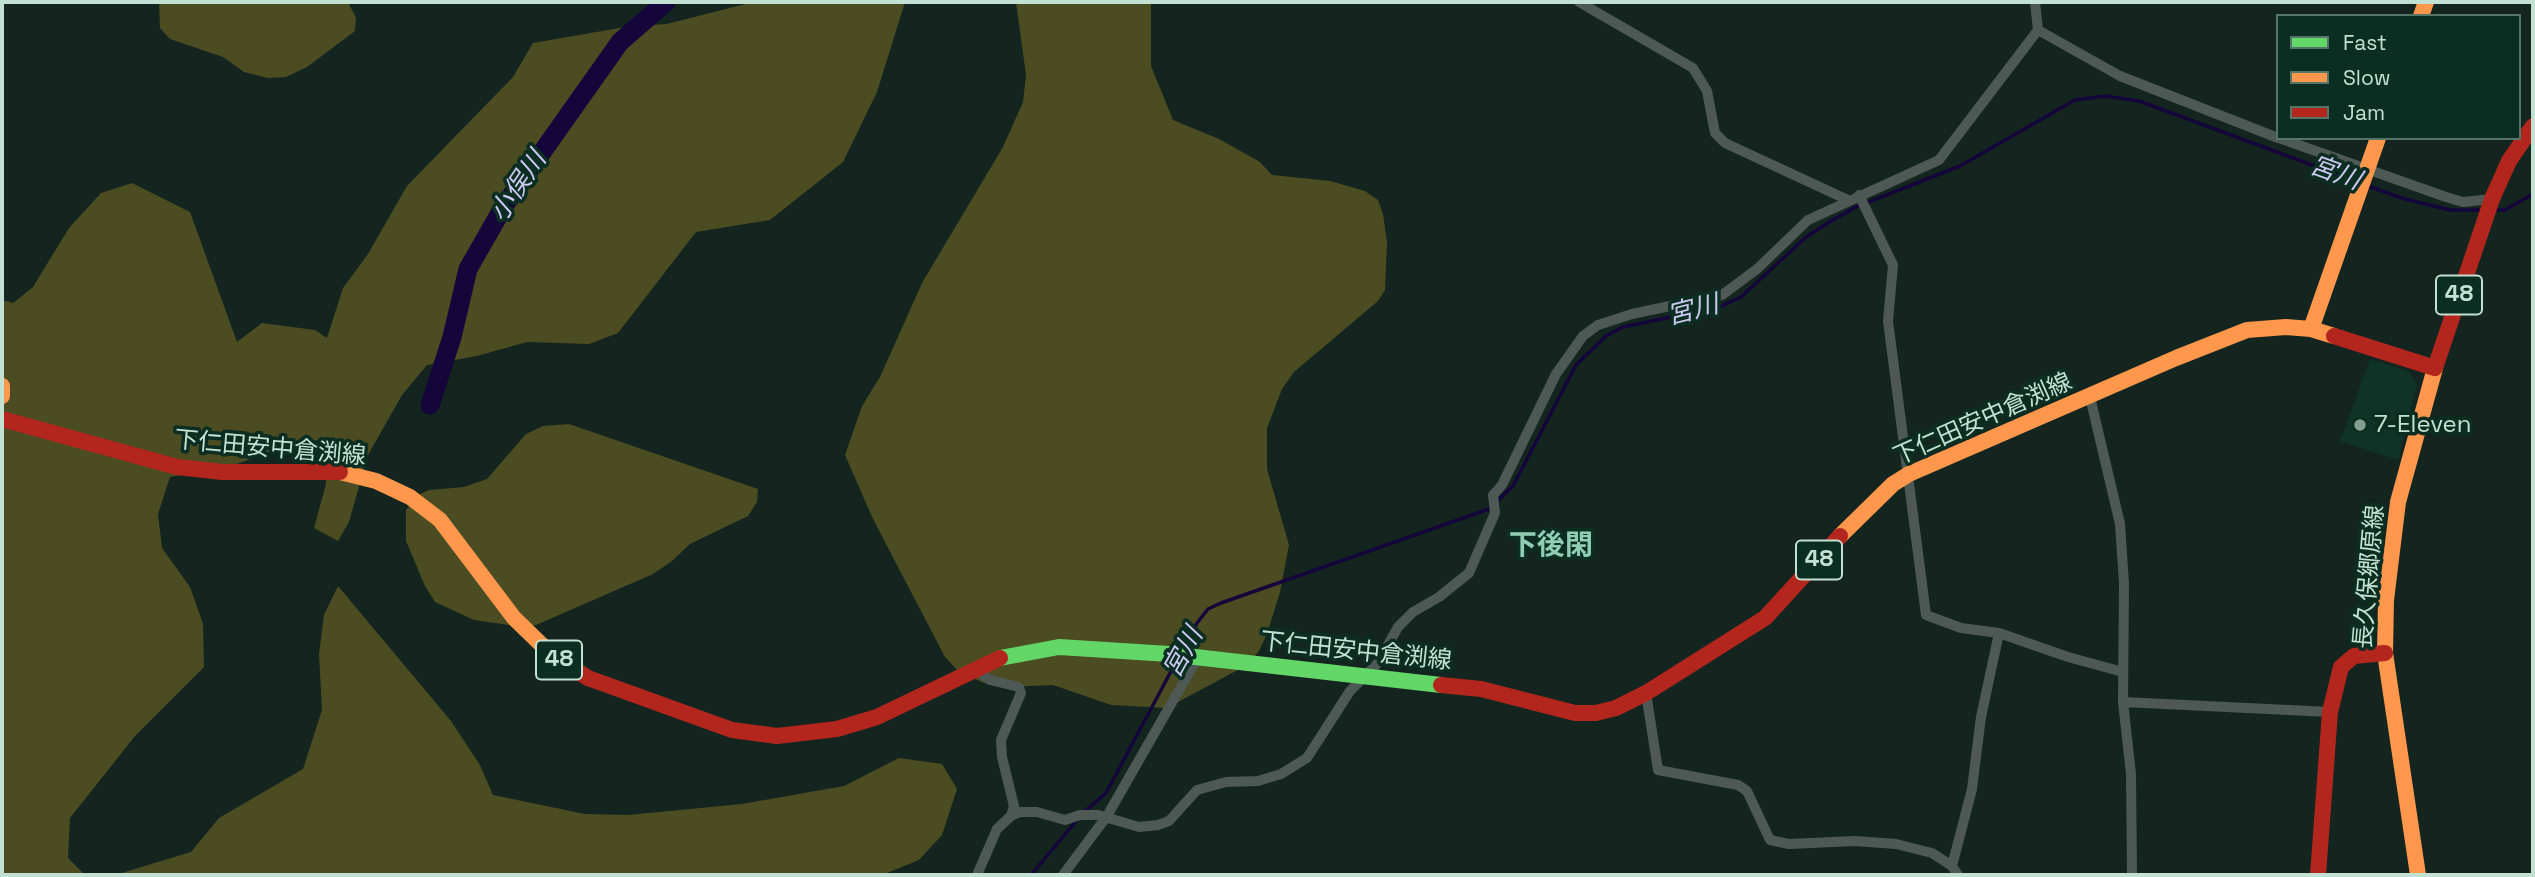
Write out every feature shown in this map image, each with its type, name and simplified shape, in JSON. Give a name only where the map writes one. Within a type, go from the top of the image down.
[{"type":"main road","name":"48","points":[[2435,368],[2491,201],[2509,161],[2533,126]]},
{"type":"main road","points":[[2311,329],[2377,140]]},
{"type":"main road","name":"下仁田安中倉渕線","points":[[2,419],[177,467],[222,472],[338,472],[376,481],[410,497],[440,520],[514,618],[551,654],[588,678],[732,730],[777,736],[837,729],[877,718],[999,658],[1040,648],[1169,654],[1481,689],[1574,713],[1596,713],[1616,708],[1646,693],[1765,618],[1835,541],[1893,484],[1909,474],[2247,330],[2286,327],[2311,329],[2435,368]]},
{"type":"main road","name":"長久保郷原線","points":[[2418,875],[2385,653],[2387,589],[2398,502],[2435,368]]},
{"type":"main road","points":[[2,386],[2,396]]},
{"type":"main road","points":[[2318,875],[2330,712],[2336,684],[2346,661],[2354,656],[2385,653]]},
{"type":"street","points":[[1579,2],[1693,68],[1707,91],[1715,133],[1726,143],[1848,200]]},
{"type":"street","points":[[977,875],[997,829],[1011,816],[1020,812],[1065,820],[1080,815],[1102,816],[1139,827],[1158,825],[1169,821],[1197,790],[1226,782],[1258,780],[1281,774],[1307,758],[1350,691],[1378,663],[1389,638],[1413,612],[1439,597],[1469,573],[1495,513],[1494,499],[1556,374],[1583,336],[1598,325],[1632,314],[1722,295],[1748,276],[1808,220],[1939,160],[2038,30],[2035,2]]},
{"type":"street","points":[[2038,30],[2120,76],[2276,137]]},
{"type":"street","points":[[2283,140],[2366,174],[2463,201],[2491,201]]},
{"type":"street","points":[[1859,195],[1893,265],[1888,321],[1926,615],[1961,628],[1999,633],[2068,657],[2123,672]]},
{"type":"street","points":[[2090,397],[2120,524],[2124,583],[2123,702],[2131,774],[2132,875]]},
{"type":"street","points":[[1646,693],[1658,770],[1670,775],[1738,785],[1747,791],[1770,840],[1789,845],[1855,841],[1896,844],[1932,853],[1955,871],[1972,789],[1981,717],[1999,633]]},
{"type":"street","points":[[1062,875],[1102,816],[1194,657]]},
{"type":"street","points":[[977,670],[990,680],[1021,689],[1021,698],[1001,740],[1002,757],[1014,797],[1011,816]]},
{"type":"street","points":[[2123,702],[2330,712]]},
{"type":"shaded area","points":[[159,2],[348,2],[356,18],[355,31],[307,67],[286,77],[268,78],[244,72],[223,57],[170,39],[160,28]]},
{"type":"shaded area","points":[[753,2],[905,2],[877,92],[843,162],[770,220],[696,232],[618,333],[589,344],[527,342],[477,356],[427,365],[402,395],[368,455],[349,522],[338,541],[314,528],[326,484],[325,439],[293,444],[234,465],[170,477],[158,514],[162,548],[190,587],[203,624],[204,667],[135,736],[70,818],[68,858],[83,873],[115,875],[2,875],[2,300],[13,303],[33,287],[69,228],[101,193],[132,183],[190,212],[237,342],[262,323],[315,330],[327,338],[343,288],[368,254],[407,186],[513,77],[533,43],[631,26],[667,24]]},
{"type":"shaded area","points":[[1016,2],[1151,2],[1151,66],[1173,120],[1219,139],[1260,162],[1272,175],[1330,181],[1365,191],[1378,200],[1383,214],[1387,242],[1385,290],[1378,301],[1294,372],[1282,389],[1267,428],[1267,469],[1289,545],[1280,592],[1267,634],[1259,651],[1247,665],[1167,708],[1111,705],[1053,685],[1008,687],[984,683],[959,672],[945,657],[873,519],[845,455],[862,406],[880,377],[922,283],[1003,147],[1023,102],[1026,75]]},
{"type":"shaded area","points":[[2370,359],[2409,372],[2417,385],[2398,460],[2340,441]]},
{"type":"shaded area","points":[[569,424],[758,489],[757,502],[748,516],[690,544],[653,574],[536,625],[515,626],[474,620],[435,602],[425,586],[406,541],[406,510],[418,495],[429,490],[464,487],[487,479],[526,434],[543,426]]},
{"type":"shaded area","points":[[338,586],[451,721],[480,765],[493,795],[585,814],[628,815],[742,804],[844,786],[899,758],[942,764],[957,789],[942,835],[919,860],[882,875],[115,875],[191,852],[219,818],[303,769],[322,710],[319,654],[324,615]]},
{"type":"waterway","name":"小俣川","points":[[430,405],[452,337],[468,269],[504,206],[620,42],[666,2]]},
{"type":"waterway","name":"宮川","points":[[1183,649],[1208,609],[1221,603],[1489,509],[1513,486],[1576,365],[1606,336],[1623,327],[1719,307],[1741,297],[1805,238],[1831,221],[1856,207],[1960,166],[2075,100],[2105,96],[2139,101],[2358,182]]},
{"type":"waterway","name":"宮川","points":[[2365,185],[2405,199],[2450,210],[2484,210]]},
{"type":"waterway","name":"宮川","points":[[2495,210],[2505,210],[2533,194]]},
{"type":"waterway","name":"宮川","points":[[1084,812],[1106,793],[1176,662]]},
{"type":"waterway","name":"宮川","points":[[1031,875],[1077,820]]},
{"type":"traffic: fast","points":[[1000,658],[1059,647],[1169,654],[1441,685]]},
{"type":"traffic: slow","points":[[2422,14],[2426,2]]},
{"type":"traffic: slow","points":[[2311,329],[2377,140]]},
{"type":"traffic: slow","points":[[1840,536],[1893,484],[1909,474],[2176,358],[2247,330],[2286,327],[2311,329],[2334,336]]},
{"type":"traffic: slow","points":[[2418,875],[2385,653],[2386,600],[2398,502],[2435,368]]},
{"type":"traffic: slow","points":[[2,386],[2,396]]},
{"type":"traffic: slow","points":[[340,472],[376,481],[410,497],[440,520],[514,618],[551,654],[568,665]]},
{"type":"traffic: jam","points":[[2334,336],[2435,368],[2492,199],[2509,161],[2533,126]]},
{"type":"traffic: jam","points":[[2,419],[177,467],[222,472],[340,472]]},
{"type":"traffic: jam","points":[[1441,685],[1481,689],[1575,713],[1596,713],[1616,708],[1646,693],[1765,618],[1840,536]]},
{"type":"traffic: jam","points":[[2318,875],[2330,712],[2341,667],[2354,656],[2385,653]]},
{"type":"traffic: jam","points":[[568,665],[588,678],[732,730],[777,736],[837,729],[877,717],[1000,658]]},
{"type":"place","name":"7-Eleven","points":[[2360,425]]},
{"type":"district","name":"下後閑","points":[[1551,546]]}]
